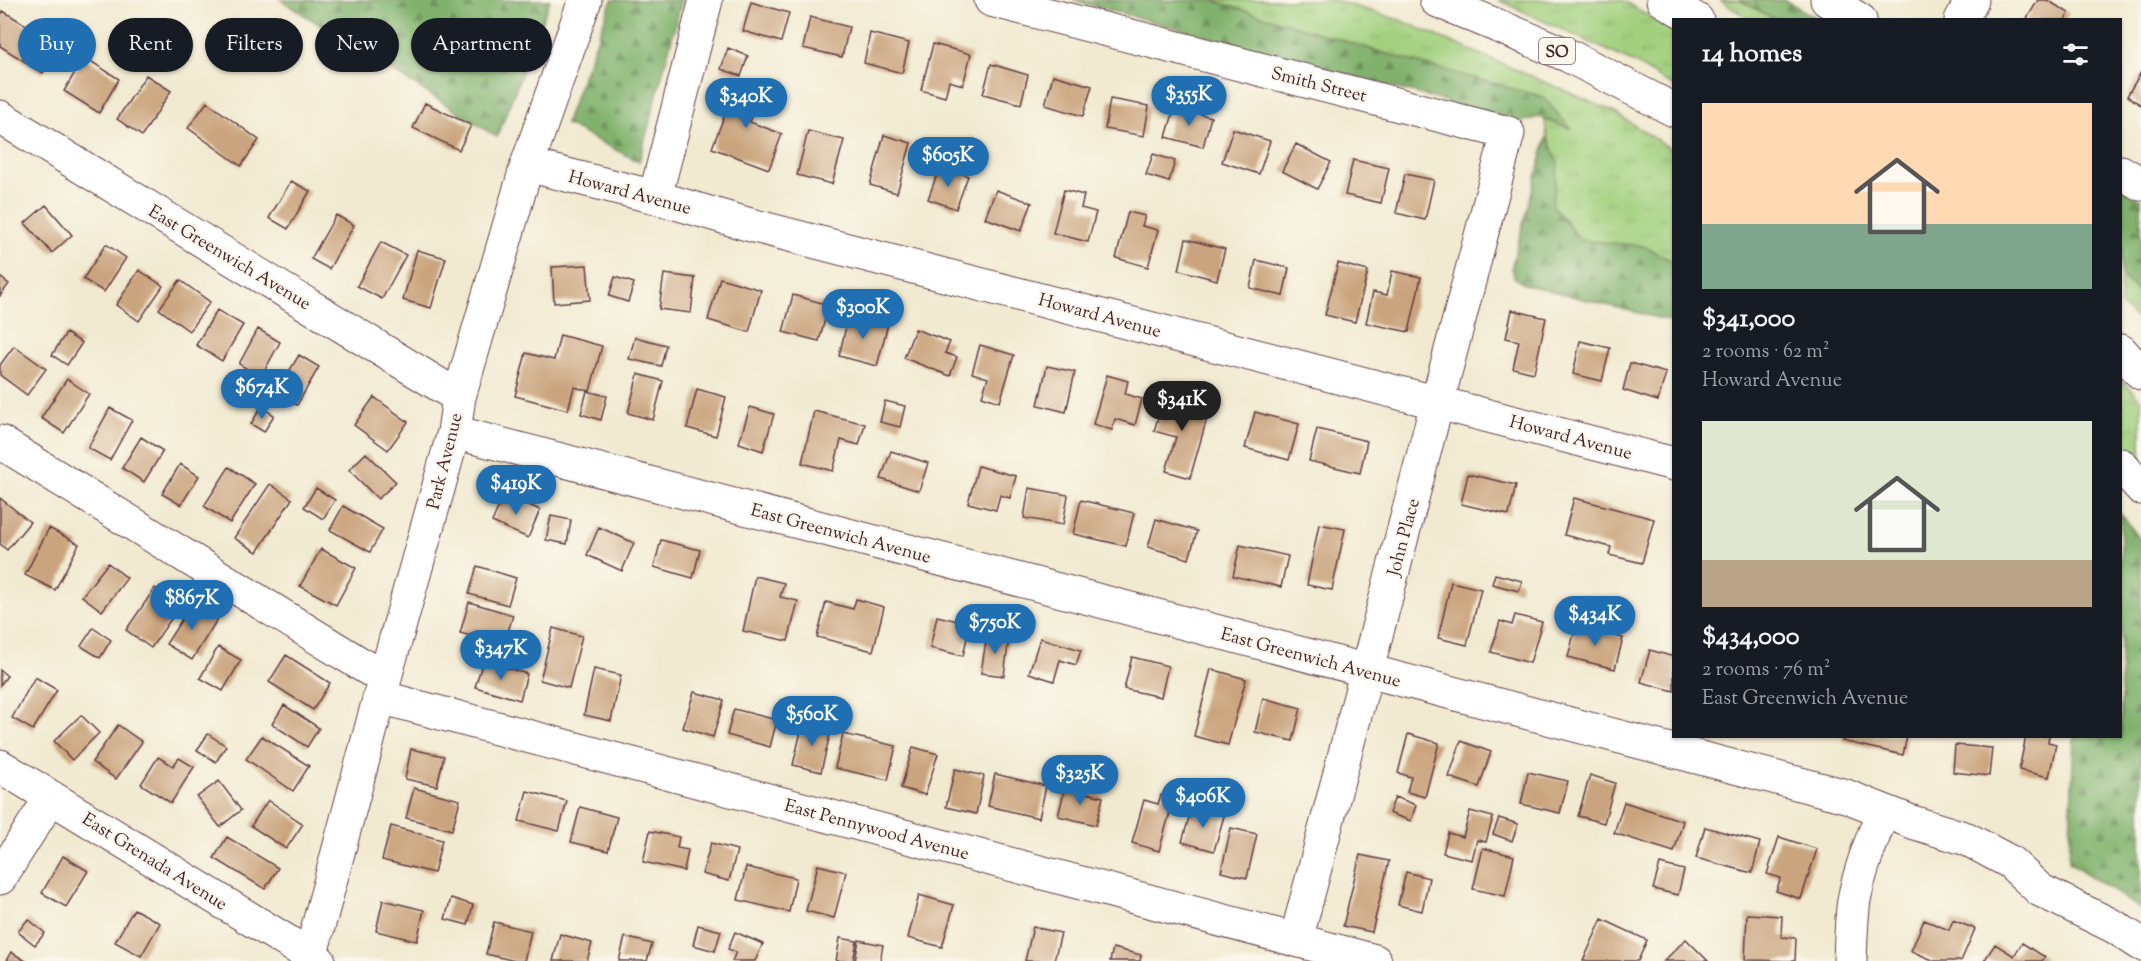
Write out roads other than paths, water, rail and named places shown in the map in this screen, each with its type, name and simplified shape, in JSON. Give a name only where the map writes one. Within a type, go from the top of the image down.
[{"type":"main road","name":"Park Avenue","points":[[313,960],[383,688],[454,432],[459,397],[527,165],[585,0]]},
{"type":"main road","points":[[655,197],[706,0]]},
{"type":"main road","name":"Smith Street","points":[[992,0],[1508,133]]},
{"type":"main road","name":"SO","points":[[1436,0],[1567,56],[1672,109]]},
{"type":"main road","points":[[1663,0],[1694,18]]},
{"type":"main road","points":[[1827,0],[1857,18]]},
{"type":"main road","points":[[1962,18],[1972,0]]},
{"type":"main road","name":"East Greenwich Avenue","points":[[0,117],[459,397]]},
{"type":"main road","name":"John Place","points":[[1296,940],[1508,133]]},
{"type":"main road","name":"Howard Avenue","points":[[527,165],[1672,463]]},
{"type":"main road","points":[[2122,173],[2141,184]]},
{"type":"main road","points":[[2122,352],[2141,373]]},
{"type":"main road","name":"East Greenwich Avenue","points":[[454,432],[1846,796],[1966,839],[2010,862],[2040,890],[2115,927],[2141,944]]},
{"type":"main road","name":"East Pennywood Avenue","points":[[0,442],[383,688],[1375,961]]},
{"type":"main road","points":[[2122,466],[2141,488]]},
{"type":"main road","name":"East Grenada Avenue","points":[[0,766],[313,960]]},
{"type":"main road","points":[[0,878],[51,797]]},
{"type":"main road","points":[[1851,961],[1854,901],[1863,865],[1883,811]]}]
